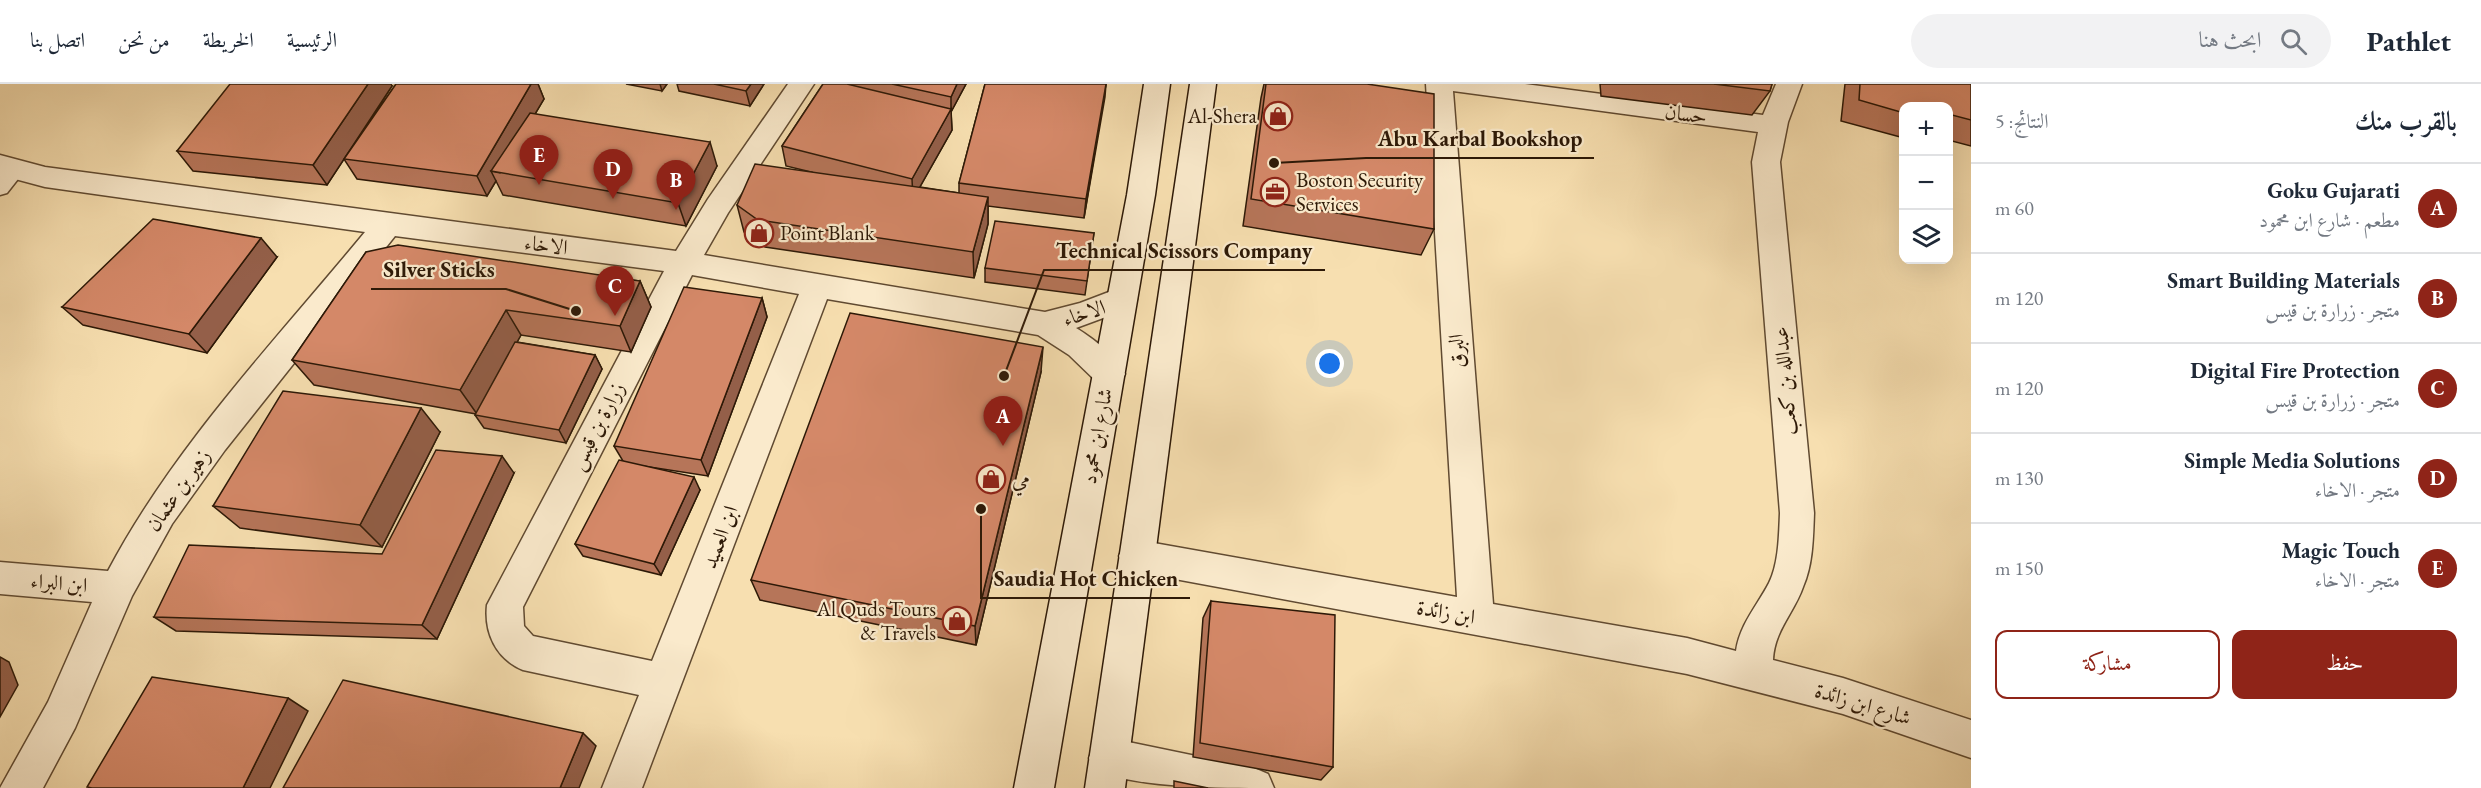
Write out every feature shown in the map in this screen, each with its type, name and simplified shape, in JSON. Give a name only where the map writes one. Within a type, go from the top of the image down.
[{"type":"street","name":"زرارة بن قيس","points":[[664,682],[523,652],[512,643],[506,632],[503,619],[505,605],[646,330],[684,263],[718,206],[801,84]]},
{"type":"street","name":"شارع ابن محمود","points":[[1034,788],[1109,374],[1157,84]]},
{"type":"street","points":[[1203,84],[1107,773],[1254,788]]},
{"type":"street","name":"البرق","points":[[1439,84],[1476,617]]},
{"type":"street","name":"حسان","points":[[1458,84],[1772,125]]},
{"type":"street","name":"عبدالله بن كعب","points":[[1755,672],[1753,654],[1756,639],[1762,624],[1785,589],[1793,564],[1796,524],[1766,162],[1772,125],[1779,102],[1789,84]]},
{"type":"street","name":"الاخاء","points":[[2,178],[45,177],[388,225],[684,263],[1045,324],[1080,346],[1109,374]]},
{"type":"street","name":"زهير بن عثمان","points":[[20,788],[78,682],[118,588],[149,532],[183,480],[388,225]]},
{"type":"street","name":"ابن العميد","points":[[622,788],[817,286]]},
{"type":"street","name":"الاخاء","points":[[1045,324],[1085,314],[1122,299]]},
{"type":"street","name":"ابن زائدة","points":[[1137,556],[1687,656],[1755,672]]},
{"type":"street","name":"ابن البراء","points":[[0,578],[118,588]]},
{"type":"street","name":"شارع ابن زائدة","points":[[1755,672],[1843,696],[1971,739]]},
{"type":"building","points":[[230,84],[368,84],[313,165],[177,151]]},
{"type":"building","points":[[396,84],[531,84],[477,176],[344,159]]},
{"type":"building","points":[[714,84],[751,84],[746,91]]},
{"type":"building","points":[[823,84],[847,84],[951,109],[912,179],[782,146]]},
{"type":"building","points":[[892,84],[957,84],[951,97]]},
{"type":"building","points":[[985,84],[1106,84],[1086,199],[959,183]]},
{"type":"building","points":[[1266,84],[1367,84],[1434,94],[1434,229],[1251,199]]},
{"type":"building","points":[[1714,84],[1772,84],[1770,91]]},
{"type":"building","points":[[1860,84],[1971,84],[1971,120],[1953,115],[1953,102],[1899,102],[1899,112],[1859,100]]},
{"type":"building","points":[[530,113],[710,142],[678,203],[491,171]]},
{"type":"building","points":[[755,164],[988,197],[973,252],[758,220],[737,205]]},
{"type":"building","points":[[153,219],[261,238],[189,334],[62,307]]},
{"type":"building","points":[[995,221],[1094,233],[1087,281],[985,268]]},
{"type":"building","points":[[398,245],[640,281],[620,326],[506,310],[460,390],[292,360],[366,252]]},
{"type":"building","points":[[684,287],[762,298],[701,460],[614,446]]},
{"type":"building","points":[[850,313],[1043,347],[975,626],[751,580]]},
{"type":"building","points":[[515,342],[595,355],[559,430],[475,415]]},
{"type":"building","points":[[283,391],[421,408],[360,525],[213,506]]},
{"type":"building","points":[[436,450],[502,456],[422,625],[154,617],[189,545],[382,554]]},
{"type":"building","points":[[619,460],[694,477],[654,564],[575,544]]},
{"type":"building","points":[[1211,601],[1335,615],[1333,767],[1200,743]]},
{"type":"building","points":[[152,677],[288,698],[243,788],[87,787]]},
{"type":"building","points":[[343,680],[583,733],[560,788],[283,788]]},
{"type":"building","points":[[1174,781],[1208,788],[1174,788]]},
{"type":"place","name":"Al-Shera","points":[[1278,116]]},
{"type":"place","name":"Abu Karbal Bookshop","points":[[1274,163]]},
{"type":"place","name":"Magic Touch","points":[[539,185]]},
{"type":"place","name":"Boston Security Services","points":[[1275,192]]},
{"type":"place","name":"Simple Media Solutions","points":[[613,199]]},
{"type":"place","name":"Smart Building Materials","points":[[676,210]]},
{"type":"place","name":"Point Blank","points":[[759,233]]},
{"type":"place","name":"Silver Sticks","points":[[576,311]]},
{"type":"place","name":"Digital Fire Protection","points":[[615,316]]},
{"type":"place","name":"Technical Scissors Company","points":[[1004,376]]},
{"type":"place","name":"Goku Gujarati","points":[[1003,446]]},
{"type":"place","name":"مي","points":[[991,479]]},
{"type":"place","name":"Saudia Hot Chicken","points":[[981,509]]},
{"type":"place","name":"Al Quds Tours & Travels","points":[[957,621]]}]
